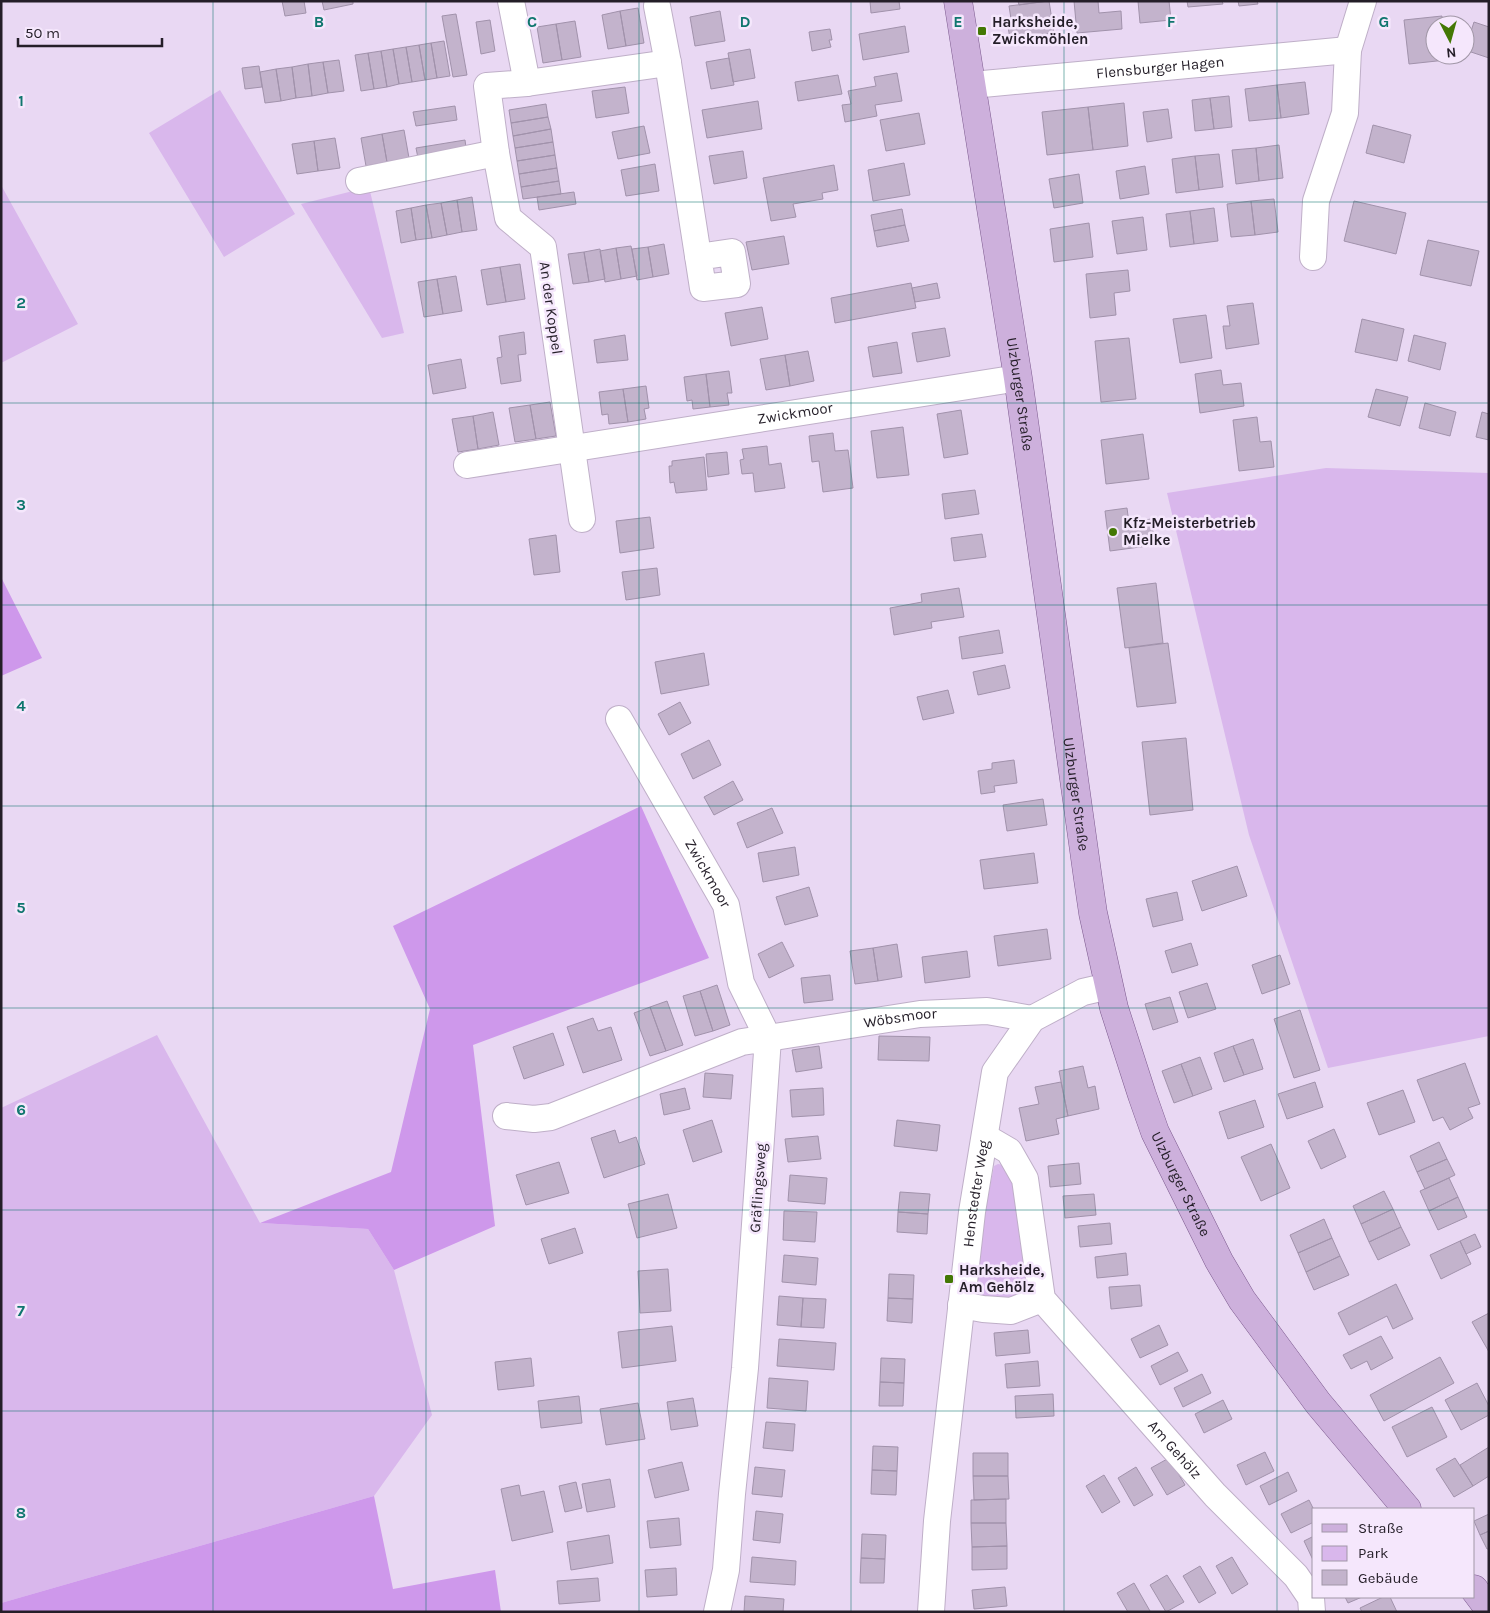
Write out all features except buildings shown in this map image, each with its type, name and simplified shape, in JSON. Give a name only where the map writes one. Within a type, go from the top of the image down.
[{"type":"main road","name":"Ulzburger Straße","points":[[958,1],[1018,378],[1093,913],[1122,1036],[1155,1132],[1219,1261],[1242,1300],[1318,1403],[1406,1508]]},
{"type":"main road","points":[[1475,1590],[1489,1608]]},
{"type":"street","points":[[511,1],[527,82]]},
{"type":"street","points":[[1313,257],[1316,201],[1345,113],[1348,50],[1363,1]]},
{"type":"street","points":[[658,6],[698,256]]},
{"type":"street","name":"Flensburger Hagen","points":[[972,85],[1348,50]]},
{"type":"street","name":"An der Koppel","points":[[572,449],[543,247],[508,218],[496,153],[487,86],[668,63]]},
{"type":"street","points":[[359,181],[496,153]]},
{"type":"street","name":"Zwickmoor","points":[[466,465],[1018,378]]},
{"type":"street","points":[[572,449],[582,520]]},
{"type":"street","name":"Zwickmoor","points":[[619,719],[726,905],[741,983],[768,1038]]},
{"type":"street","name":"Henstedter Weg","points":[[931,1612],[937,1521],[949,1402],[972,1212],[995,1072],[1032,1019],[1083,992],[1109,986]]},
{"type":"street","name":"Wöbsmoor","points":[[768,1038],[920,1014],[987,1011],[1032,1019]]},
{"type":"street","points":[[506,1116],[534,1120],[551,1117],[742,1042],[768,1038]]},
{"type":"street","name":"Gräflingsweg","points":[[717,1612],[726,1570],[732,1494],[746,1368],[768,1038]]},
{"type":"street","points":[[961,1305],[1011,1311],[1042,1299],[1025,1179],[1009,1151],[985,1137]]},
{"type":"street","name":"Am Gehölz","points":[[1042,1299],[1215,1495],[1296,1576],[1316,1607]]},
{"type":"green space","points":[[220,90],[295,214],[224,257],[149,133]]},
{"type":"green space","points":[[1,185],[78,324],[1,363]]},
{"type":"green space","points":[[369,187],[404,333],[382,338],[301,204]]},
{"type":"green space","points":[[1326,468],[1489,473],[1489,1036],[1328,1068],[1249,835],[1167,493]]},
{"type":"green space","points":[[157,1035],[260,1223],[368,1229],[394,1270],[432,1415],[374,1496],[1,1603],[1,1108]]},
{"type":"green space","points":[[998,1164],[1003,1165],[1011,1174],[1030,1282],[1022,1295],[1010,1301],[996,1300],[979,1293],[975,1280],[978,1249],[994,1166]]},
{"type":"shaded area","points":[[1,577],[42,658],[1,676]]},
{"type":"shaded area","points":[[641,806],[709,958],[473,1045],[495,1226],[394,1270],[368,1229],[260,1223],[391,1172],[430,1009],[393,926]]},
{"type":"shaded area","points":[[374,1496],[393,1589],[495,1570],[501,1612],[1,1612],[1,1603]]},
{"type":"place","name":"Harksheide, Zwickmöhlen","points":[[982,31]]},
{"type":"place","name":"Kfz-Meisterbetrieb Mielke","points":[[1113,532]]},
{"type":"place","name":"Harksheide, Am Gehölz","points":[[949,1279]]}]
